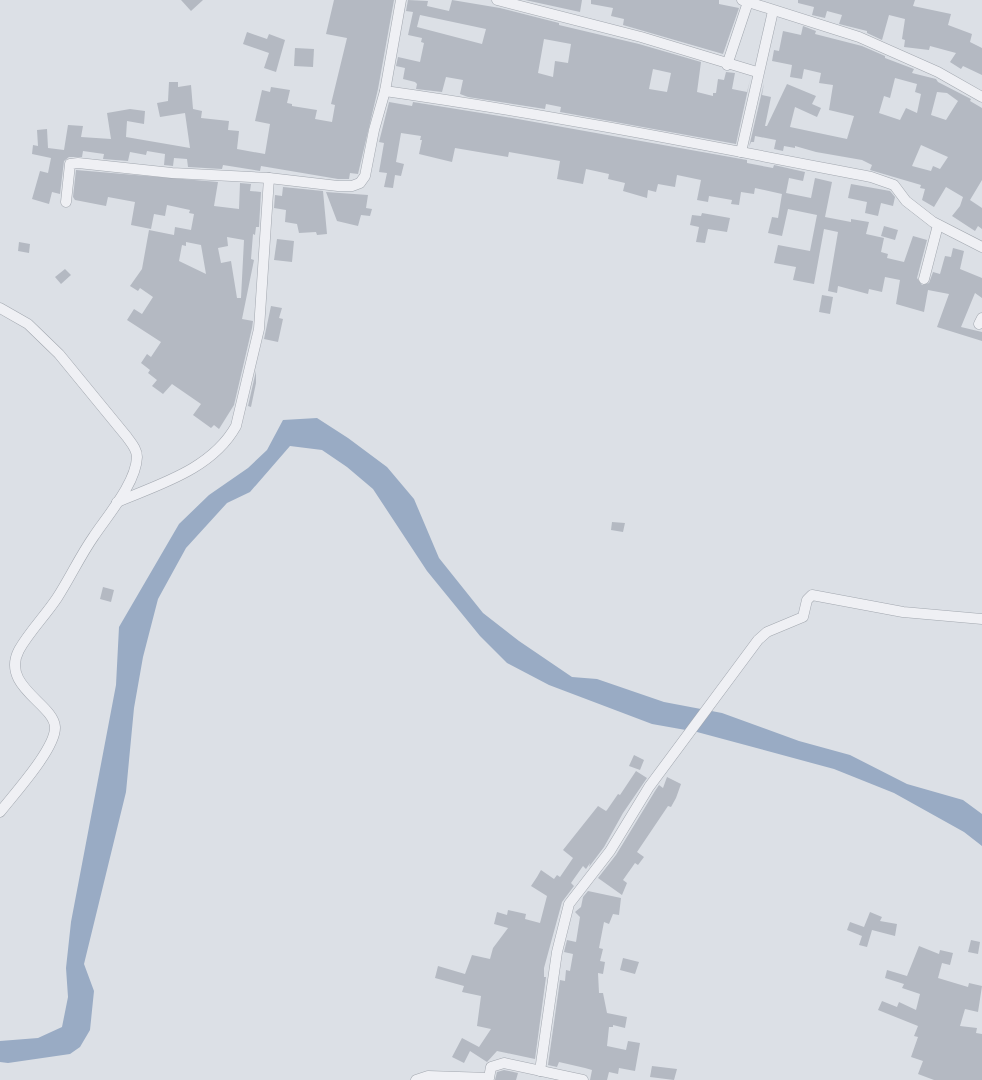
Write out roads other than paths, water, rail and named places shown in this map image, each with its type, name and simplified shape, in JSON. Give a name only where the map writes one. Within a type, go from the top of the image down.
[{"type":"street","points":[[66,202],[70,164],[78,163],[172,173],[269,178],[338,186],[352,186],[360,183],[365,176],[374,130],[385,92],[401,0]]},
{"type":"street","points":[[497,0],[641,37],[727,65],[757,72]]},
{"type":"street","points":[[727,65],[745,1],[876,44],[938,72],[982,97]]},
{"type":"street","points":[[741,152],[757,72],[773,11]]},
{"type":"street","points":[[385,92],[479,104],[741,152],[885,182],[898,188],[906,201],[938,225],[982,247]]},
{"type":"street","points":[[117,502],[186,474],[228,439],[236,426],[259,329],[269,178]]},
{"type":"street","points":[[924,279],[938,225]]},
{"type":"street","points":[[0,308],[28,324],[59,354],[136,449],[137,457],[132,476],[117,502],[86,549],[58,597],[18,651],[16,672],[22,686],[54,720],[55,732],[51,743],[29,776],[0,812]]},
{"type":"street","points":[[540,1071],[557,952],[569,904],[610,850],[649,787],[762,635],[803,617],[807,600],[812,595],[903,612],[982,619]]},
{"type":"street","points":[[416,1080],[428,1076],[489,1079],[491,1067],[498,1063],[583,1080]]},
{"type":"water","points":[[317,418],[387,467],[414,499],[439,558],[483,613],[519,641],[572,677],[597,679],[664,702],[722,713],[799,741],[850,755],[907,784],[963,800],[982,814],[982,846],[964,832],[894,793],[834,769],[697,732],[652,724],[549,685],[507,663],[480,636],[427,571],[373,489],[347,467],[322,450],[290,446],[250,492],[227,503],[186,548],[158,599],[143,657],[134,708],[126,792],[84,964],[94,991],[90,1030],[80,1047],[70,1054],[8,1063],[0,1062],[0,1041],[38,1038],[62,1027],[68,997],[66,968],[71,922],[116,685],[119,627],[179,524],[209,495],[248,468],[267,450],[283,420]]}]
